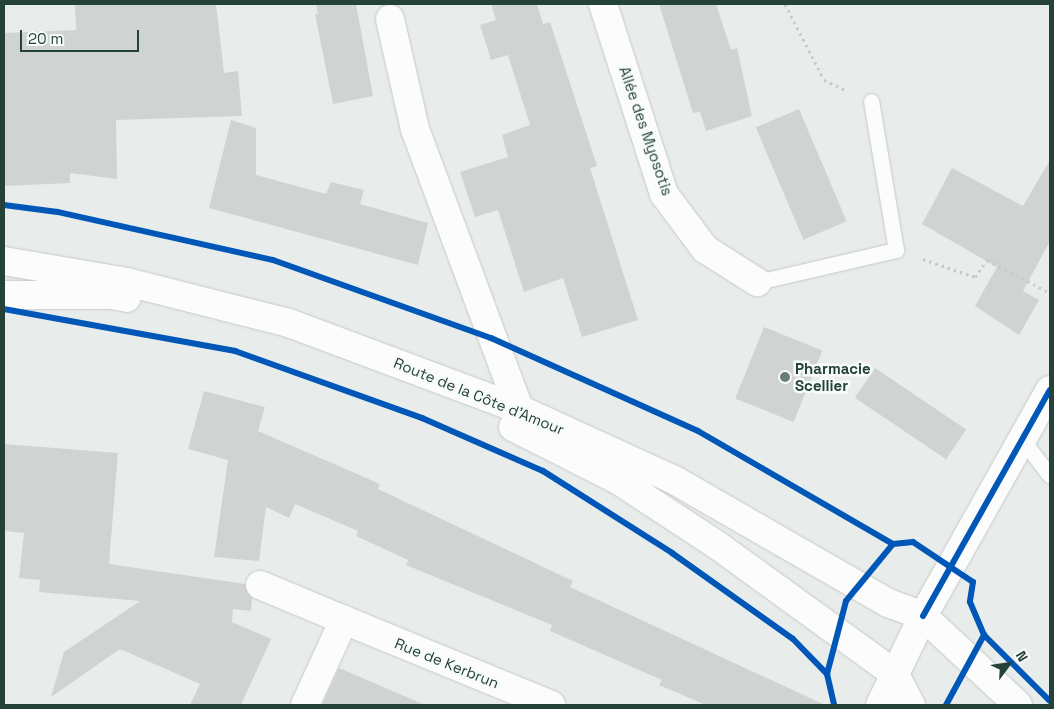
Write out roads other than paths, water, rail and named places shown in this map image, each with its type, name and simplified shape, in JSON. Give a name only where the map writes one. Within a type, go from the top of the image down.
[{"type":"main road","name":"Allée des Myosotis","points":[[602,4],[664,194],[705,249],[757,282]]},
{"type":"main road","points":[[390,19],[415,129],[519,409]]},
{"type":"main road","name":"Route de la Côte d'Amour","points":[[4,261],[127,282],[289,323],[519,409],[676,481],[888,603],[922,616]]},
{"type":"main road","name":"Route de la Côte d'Amour","points":[[4,294],[113,295],[290,341],[402,380],[526,432],[601,472],[717,546],[894,673]]},
{"type":"main road","points":[[880,705],[922,616],[1050,390]]},
{"type":"main road","name":"Rue de Kerbrun","points":[[260,585],[551,705]]},
{"type":"main road","points":[[922,616],[1018,705]]},
{"type":"main road","points":[[305,705],[344,620]]},
{"type":"main road","points":[[894,673],[911,705]]},
{"type":"lane","points":[[757,282],[896,250],[871,101]]},
{"type":"lane","points":[[1022,439],[1050,476]]},
{"type":"place","name":"Pharmacie Scellier","points":[[785,377]]}]
